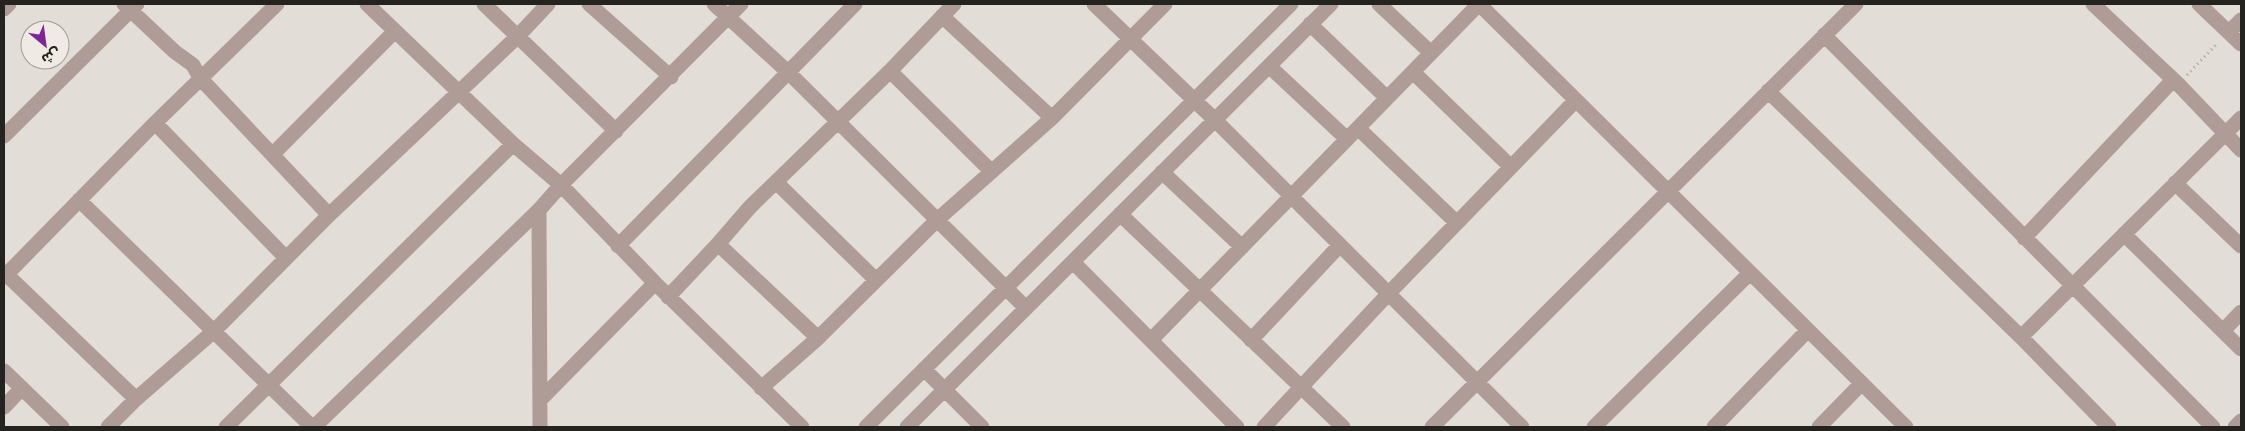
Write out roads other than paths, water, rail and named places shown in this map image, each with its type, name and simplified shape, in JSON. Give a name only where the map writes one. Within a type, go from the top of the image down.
[{"type":"street","points":[[4,9],[9,4]]},
{"type":"street","points":[[136,398],[5,275],[276,4]]},
{"type":"street","points":[[367,4],[394,32],[460,92],[513,144],[561,185],[618,246],[802,427]]},
{"type":"street","points":[[484,4],[616,131]]},
{"type":"street","points":[[108,427],[136,398],[214,331],[330,215],[517,37],[548,4]]},
{"type":"street","points":[[589,4],[670,77]]},
{"type":"street","points":[[714,4],[789,73],[1026,308]]},
{"type":"street","points":[[79,200],[313,427],[539,210],[561,185],[741,4]]},
{"type":"street","points":[[618,246],[855,4]]},
{"type":"street","points":[[668,296],[776,182],[890,71],[954,4]]},
{"type":"street","points":[[1094,4],[1215,120],[1522,427]]},
{"type":"street","points":[[761,388],[818,338],[936,220],[1052,118],[1165,4]]},
{"type":"street","points":[[866,427],[1291,4]]},
{"type":"street","points":[[907,427],[1331,4]]},
{"type":"street","points":[[1379,4],[1431,53]]},
{"type":"street","points":[[1151,340],[1479,4],[1906,427]]},
{"type":"street","points":[[1432,427],[1856,4]]},
{"type":"street","points":[[2093,4],[2176,82],[2241,150]]},
{"type":"street","points":[[2199,4],[2241,44]]},
{"type":"street","points":[[4,136],[131,6],[175,52],[192,64],[200,78],[330,215]]},
{"type":"street","points":[[942,16],[1052,118]]},
{"type":"street","points":[[2229,32],[2241,20]]},
{"type":"street","points":[[1310,24],[1387,98]]},
{"type":"street","points":[[273,154],[394,32]]},
{"type":"street","points":[[1824,35],[2213,427]]},
{"type":"street","points":[[1269,66],[1347,139]]},
{"type":"street","points":[[890,71],[991,171]]},
{"type":"street","points":[[1413,72],[1511,167]]},
{"type":"street","points":[[2024,238],[2176,82]]},
{"type":"street","points":[[1768,91],[2021,338],[2109,427]]},
{"type":"street","points":[[1264,427],[1389,293],[1576,100]]},
{"type":"street","points":[[2021,338],[2241,118]]},
{"type":"street","points":[[155,123],[286,258]]},
{"type":"street","points":[[1358,128],[1457,223]]},
{"type":"street","points":[[226,427],[513,144]]},
{"type":"street","points":[[1162,172],[1242,247]]},
{"type":"street","points":[[776,182],[875,279]]},
{"type":"street","points":[[2175,183],[2241,246]]},
{"type":"street","points":[[539,210],[540,427]]},
{"type":"street","points":[[1120,214],[1343,427]]},
{"type":"street","points":[[2124,234],[2241,349]]},
{"type":"street","points":[[718,244],[818,338]]},
{"type":"street","points":[[1252,340],[1340,245]]},
{"type":"street","points":[[1073,262],[1238,427]]},
{"type":"street","points":[[1594,427],[1750,273]]},
{"type":"street","points":[[540,400],[655,283]]},
{"type":"street","points":[[2223,331],[2241,312]]},
{"type":"street","points":[[1714,427],[1808,330]]},
{"type":"street","points":[[924,370],[982,427]]},
{"type":"street","points":[[4,371],[62,427]]},
{"type":"street","points":[[1819,427],[1862,383]]},
{"type":"street","points":[[4,406],[22,388]]},
{"type":"street","points":[[2235,427],[2241,421]]}]
